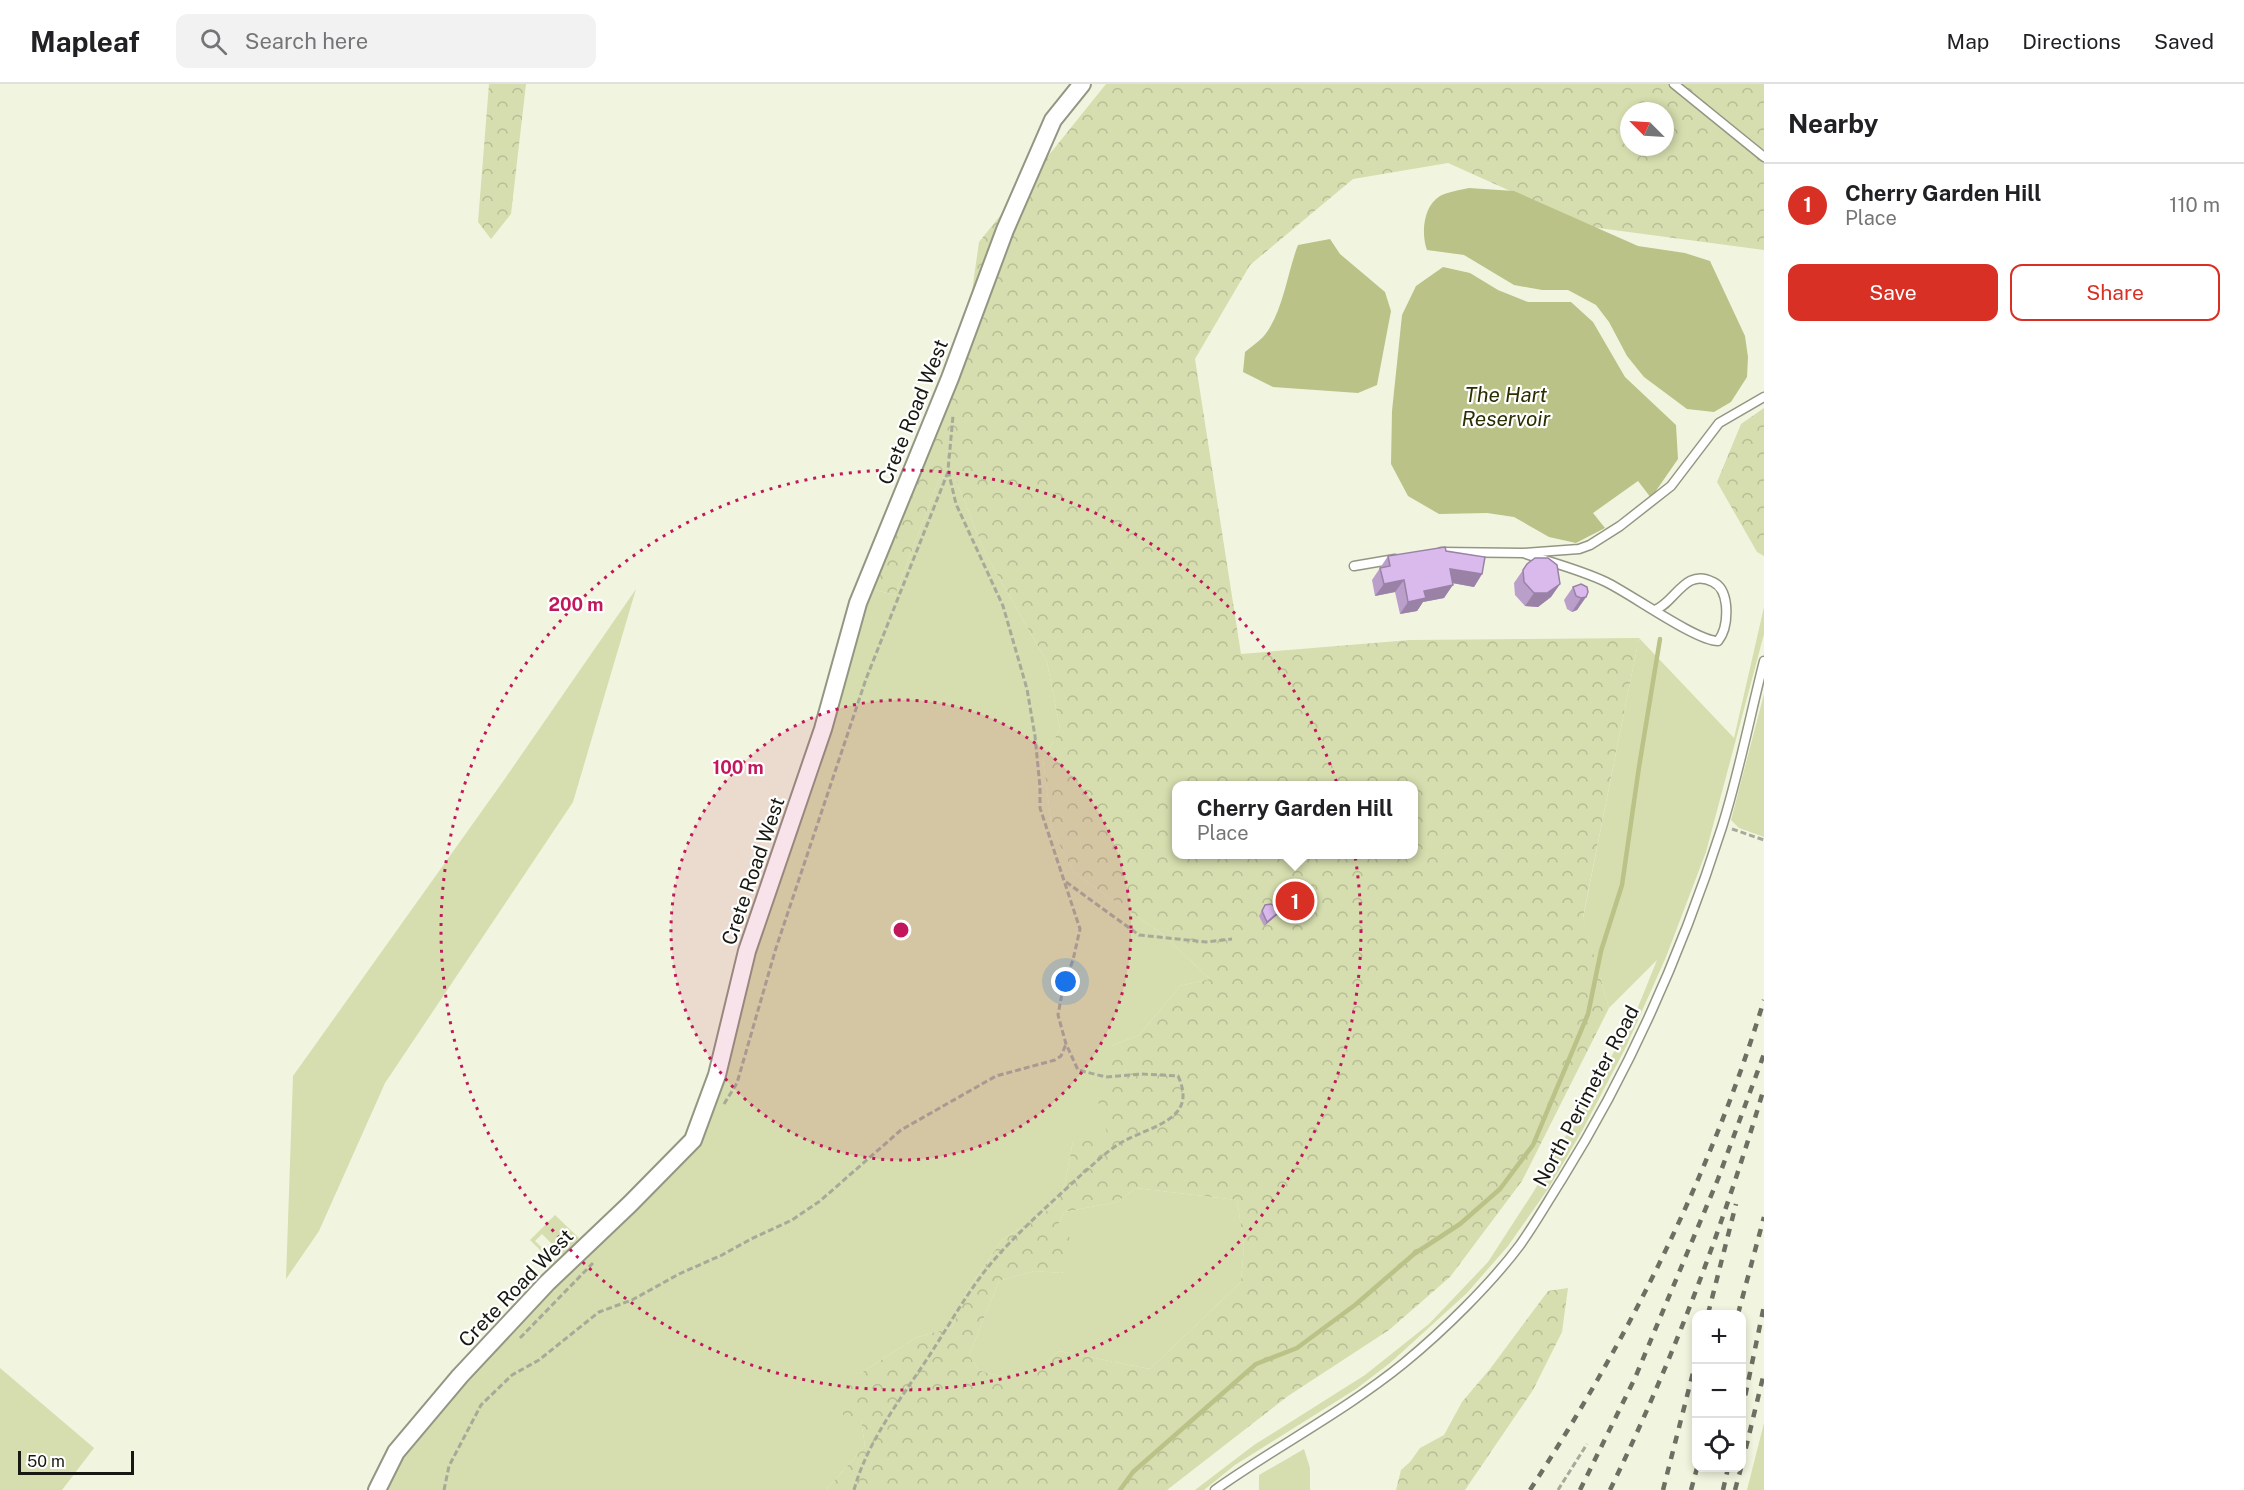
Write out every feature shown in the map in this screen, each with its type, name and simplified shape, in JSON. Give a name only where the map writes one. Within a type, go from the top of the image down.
[{"type":"street","name":"Crete Road West","points":[[377,1490],[396,1452],[460,1376],[547,1283],[693,1140],[717,1075],[747,951],[823,729],[858,603],[950,378],[1015,208],[1053,120],[1082,84]]},
{"type":"lane","points":[[1674,84],[1764,157]]},
{"type":"lane","points":[[1434,553],[1445,551],[1523,553],[1579,549],[1590,545],[1620,526],[1671,486],[1719,423],[1764,397]]},
{"type":"lane","points":[[1523,553],[1603,581],[1655,610],[1711,641],[1718,641],[1720,638],[1727,614],[1722,590],[1717,584],[1702,578],[1684,585],[1655,610]]},
{"type":"lane","points":[[1354,566],[1400,558]]},
{"type":"lane","name":"North Perimeter Road","points":[[1216,1490],[1297,1435],[1355,1400],[1405,1362],[1484,1287],[1520,1244],[1583,1145],[1644,1026],[1692,912],[1722,825],[1764,661]]},
{"type":"path","points":[[718,1114],[737,1083],[776,948],[866,679],[948,470],[956,504],[1003,606],[1027,689],[1035,736],[1040,808],[1080,929],[1073,960],[1063,988],[1058,1015],[1066,1044],[1078,1070],[1106,1077],[1141,1074],[1178,1076],[1185,1095],[1180,1110],[1124,1141],[1092,1166],[1018,1233],[992,1263],[899,1399],[869,1451],[854,1490]]},
{"type":"path","points":[[1722,825],[1764,840]]},
{"type":"path","points":[[1065,880],[1139,935],[1206,942],[1232,939]]},
{"type":"path","points":[[444,1490],[449,1466],[482,1405],[512,1375],[539,1360],[599,1312],[632,1300],[792,1220],[820,1201],[901,1130],[996,1076],[1055,1060],[1061,1056],[1066,1044]]},
{"type":"path","points":[[520,1337],[594,1262]]},
{"type":"path","points":[[1558,1490],[1587,1444]]},
{"type":"green space","points":[[489,84],[526,84],[511,214],[491,239],[478,222]]},
{"type":"green space","points":[[1106,84],[1764,84],[1764,250],[1591,227],[1448,163],[1353,179],[1250,265],[1195,359],[1241,654],[1410,640],[1639,638],[1583,917],[1609,1008],[1522,1181],[1450,1277],[1389,1330],[1288,1396],[1167,1490],[826,1490],[865,1446],[861,1421],[843,1415],[843,1393],[861,1373],[915,1338],[952,1327],[967,1291],[1002,1240],[1054,1206],[1065,1183],[1073,1141],[1109,1140],[1097,1098],[1102,1085],[1121,1082],[1126,1069],[1104,1068],[1111,1046],[1139,1035],[1180,986],[1210,979],[1161,933],[1074,873],[1052,830],[1043,760],[1060,729],[1047,662],[985,553],[956,480],[940,477],[895,595],[871,589],[960,376],[979,242]],"holes":[[[1136,1188],[1237,1200],[1244,1246],[1241,1282],[1150,1369],[1059,1351],[1039,1369],[998,1376],[978,1370],[969,1355],[999,1281],[1034,1271],[1062,1273],[1078,1247],[1058,1225],[1064,1212],[1117,1202]]]},
{"type":"green space","points":[[1764,408],[1764,556],[1757,552],[1717,482],[1741,424]]},
{"type":"green space","points":[[940,477],[956,480],[985,553],[1047,662],[1060,729],[1043,760],[1052,830],[1074,873],[1161,933],[1210,979],[1180,986],[1139,1035],[1111,1046],[1126,1069],[1109,1141],[1073,1141],[1065,1183],[1054,1206],[1002,1240],[967,1291],[952,1327],[915,1338],[861,1373],[861,1421],[865,1446],[826,1490],[383,1490],[397,1463],[505,1331],[691,1154],[753,950],[772,905],[820,769],[871,589],[895,595]]},
{"type":"green space","points":[[636,589],[573,802],[385,1083],[319,1231],[286,1279],[293,1076],[504,780]]},
{"type":"green space","points":[[1764,607],[1764,634],[1706,852],[1666,957],[1626,1047],[1582,1131],[1548,1189],[1508,1246],[1467,1293],[1390,1363],[1356,1389],[1235,1465],[1204,1490],[1195,1490],[1254,1445],[1365,1375],[1429,1324],[1488,1262],[1534,1191],[1634,1017],[1657,960],[1609,1008],[1583,918],[1639,638],[1734,738]]},
{"type":"green space","points":[[1764,694],[1764,837],[1739,828],[1731,820]]},
{"type":"green space","points":[[1136,1188],[1237,1200],[1244,1246],[1241,1282],[1150,1369],[1059,1351],[1039,1369],[998,1376],[978,1370],[969,1355],[999,1281],[1034,1271],[1063,1273],[1058,1225],[1064,1212],[1117,1202]]},
{"type":"green space","points":[[555,1215],[579,1238],[563,1255],[542,1234],[535,1241],[556,1261],[554,1264],[530,1240]]},
{"type":"green space","points":[[1568,1288],[1562,1332],[1533,1390],[1465,1490],[1396,1490],[1401,1470],[1420,1448],[1444,1435],[1462,1402],[1490,1369],[1548,1291]]},
{"type":"green space","points":[[0,1368],[94,1448],[62,1490],[0,1490]]},
{"type":"green space","points":[[1764,1423],[1764,1490],[1747,1490]]},
{"type":"green space","points":[[1304,1449],[1310,1468],[1310,1490],[1259,1490],[1259,1475]]},
{"type":"water","points":[[1469,188],[1514,191],[1638,246],[1685,253],[1710,261],[1745,336],[1748,357],[1747,377],[1731,402],[1714,412],[1687,409],[1644,377],[1627,356],[1609,322],[1596,305],[1568,290],[1542,290],[1514,285],[1464,255],[1427,250],[1424,229],[1430,206],[1440,196]]},
{"type":"water","points":[[1330,239],[1340,254],[1385,292],[1391,311],[1377,385],[1358,393],[1273,387],[1243,372],[1245,352],[1263,337],[1275,317],[1298,245]]},
{"type":"water","name":"The Hart Reservoir","points":[[1443,267],[1470,273],[1498,290],[1528,302],[1571,302],[1593,322],[1625,377],[1676,425],[1678,459],[1651,498],[1638,481],[1593,513],[1605,528],[1576,543],[1549,537],[1514,517],[1487,513],[1439,514],[1408,496],[1391,464],[1392,411],[1402,315],[1416,286]]},
{"type":"building","points":[[1445,547],[1446,551],[1485,557],[1482,574],[1450,569],[1453,585],[1424,591],[1426,598],[1408,602],[1404,580],[1384,584],[1380,568],[1390,566],[1388,556]]},
{"type":"building","points":[[1535,558],[1548,558],[1557,565],[1560,584],[1547,593],[1534,593],[1524,582],[1523,570]]},
{"type":"building","points":[[1581,584],[1587,587],[1588,592],[1586,597],[1581,598],[1576,596],[1573,587]]},
{"type":"building","points":[[1271,904],[1280,911],[1267,922],[1262,911],[1265,905]]},
{"type":"waterway","points":[[1120,1490],[1133,1472],[1256,1364],[1297,1348],[1355,1305],[1414,1254],[1460,1224],[1500,1189],[1533,1145],[1588,1014],[1601,951],[1622,885],[1660,639]]},
{"type":"railway","points":[[1530,1490],[1601,1374],[1664,1253],[1719,1129],[1764,1000]]},
{"type":"railway","points":[[1580,1490],[1635,1378],[1718,1179],[1764,1054]]},
{"type":"railway","points":[[1610,1490],[1676,1342],[1732,1191],[1764,1088]]},
{"type":"railway","points":[[1709,1310],[1736,1204]]},
{"type":"railway","points":[[1739,1310],[1764,1217]]},
{"type":"railway","points":[[1746,1392],[1764,1306]]},
{"type":"railway","points":[[1663,1490],[1695,1364]]},
{"type":"railway","points":[[1746,1447],[1764,1373]]},
{"type":"railway","points":[[1691,1490],[1696,1472]]},
{"type":"railway","points":[[1723,1490],[1727,1472]]},
{"type":"railway","points":[[1735,1490],[1740,1472]]},
{"type":"place","name":"Cherry Garden Hill","points":[[1295,901]]}]
